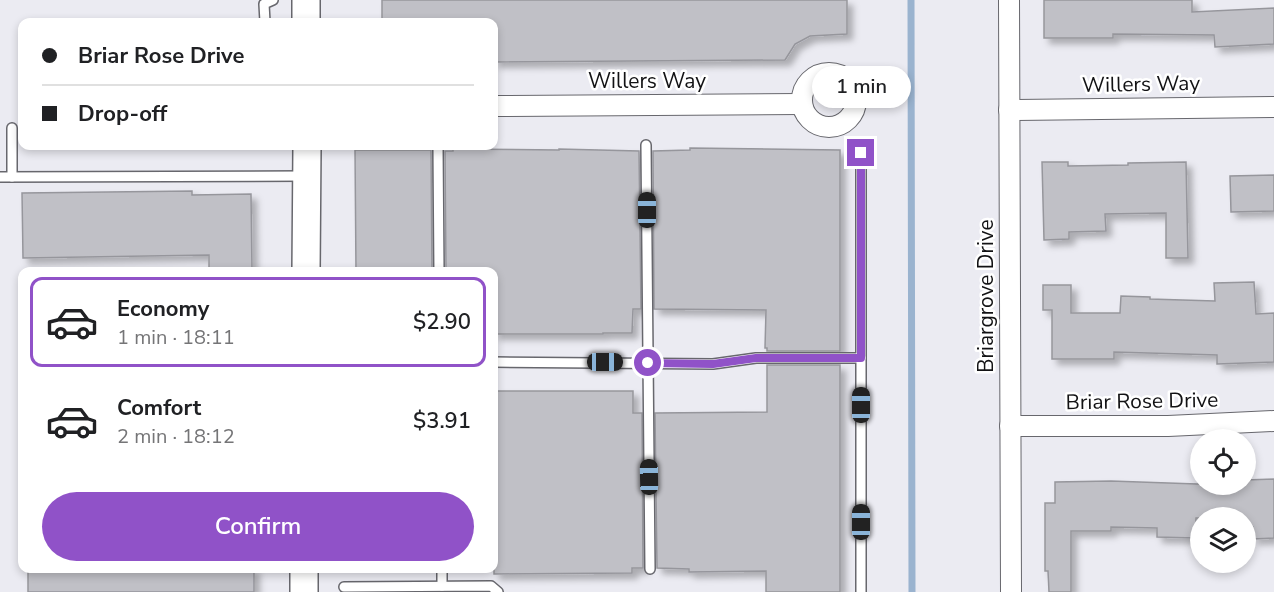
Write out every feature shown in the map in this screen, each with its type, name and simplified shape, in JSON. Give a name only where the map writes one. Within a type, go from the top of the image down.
[{"type":"street","points":[[306,0],[306,18]]},
{"type":"street","name":"Briargrove Drive","points":[[1009,0],[1011,592]]},
{"type":"street","name":"Willers Way","points":[[498,106],[801,104]]},
{"type":"street","name":"Willers Way","points":[[1009,110],[1274,106]]},
{"type":"street","points":[[306,267],[307,150]]},
{"type":"street","name":"Briar Rose Drive","points":[[1010,426],[1168,426],[1274,421]]},
{"type":"street","points":[[304,573],[304,592]]},
{"type":"lane","points":[[265,18],[264,4],[273,0]]},
{"type":"lane","points":[[12,128],[12,177]]},
{"type":"lane","points":[[646,145],[650,569]]},
{"type":"lane","points":[[438,150],[439,267]]},
{"type":"lane","points":[[861,153],[861,592]]},
{"type":"lane","points":[[0,177],[307,176]]},
{"type":"lane","points":[[498,362],[713,364],[756,358],[861,358]]},
{"type":"lane","points":[[442,573],[442,586]]},
{"type":"lane","points":[[344,587],[491,586],[498,592]]},
{"type":"building","points":[[382,0],[847,0],[847,34],[810,36],[795,44],[785,60],[498,62],[498,18],[382,18]]},
{"type":"building","points":[[1044,0],[1192,0],[1192,12],[1274,8],[1274,44],[1215,47],[1214,35],[1113,34],[1113,38],[1044,38]]},
{"type":"building","points":[[690,148],[840,150],[840,351],[767,351],[765,348],[766,310],[654,309],[653,151],[690,150]]},
{"type":"building","points":[[559,149],[639,151],[641,309],[633,309],[632,333],[498,334],[498,267],[446,267],[445,151]]},
{"type":"building","points":[[355,150],[431,150],[432,267],[356,267]]},
{"type":"building","points":[[1042,162],[1068,162],[1068,166],[1186,162],[1188,258],[1166,258],[1166,213],[1105,214],[1106,231],[1069,232],[1069,239],[1044,240]]},
{"type":"building","points":[[1274,175],[1274,211],[1231,212],[1230,176]]},
{"type":"building","points":[[192,191],[192,195],[251,194],[252,267],[209,267],[209,255],[23,258],[22,193]]},
{"type":"building","points":[[1254,282],[1256,314],[1274,313],[1274,362],[1217,364],[1217,355],[1114,352],[1114,359],[1052,359],[1052,310],[1043,310],[1043,285],[1071,285],[1071,313],[1120,313],[1121,296],[1215,301],[1214,283]]},
{"type":"building","points":[[767,365],[840,365],[840,592],[766,592],[766,571],[689,572],[689,569],[657,568],[655,413],[767,412]]},
{"type":"building","points":[[498,391],[633,391],[633,413],[642,413],[643,568],[632,568],[632,573],[494,574],[498,573]]},
{"type":"building","points":[[1274,479],[1274,538],[1256,539],[1256,507],[1190,507],[1190,538],[1157,537],[1157,528],[1111,527],[1111,531],[1071,531],[1071,592],[1049,592],[1048,571],[1045,571],[1045,503],[1055,503],[1055,482],[1190,484],[1190,495],[1256,495],[1256,480]]},
{"type":"building","points":[[28,573],[254,573],[254,592],[28,592]]},
{"type":"waterway","points":[[911,0],[912,592]]},
{"type":"route","points":[[648,363],[713,364],[756,358],[861,358],[861,153]]}]
